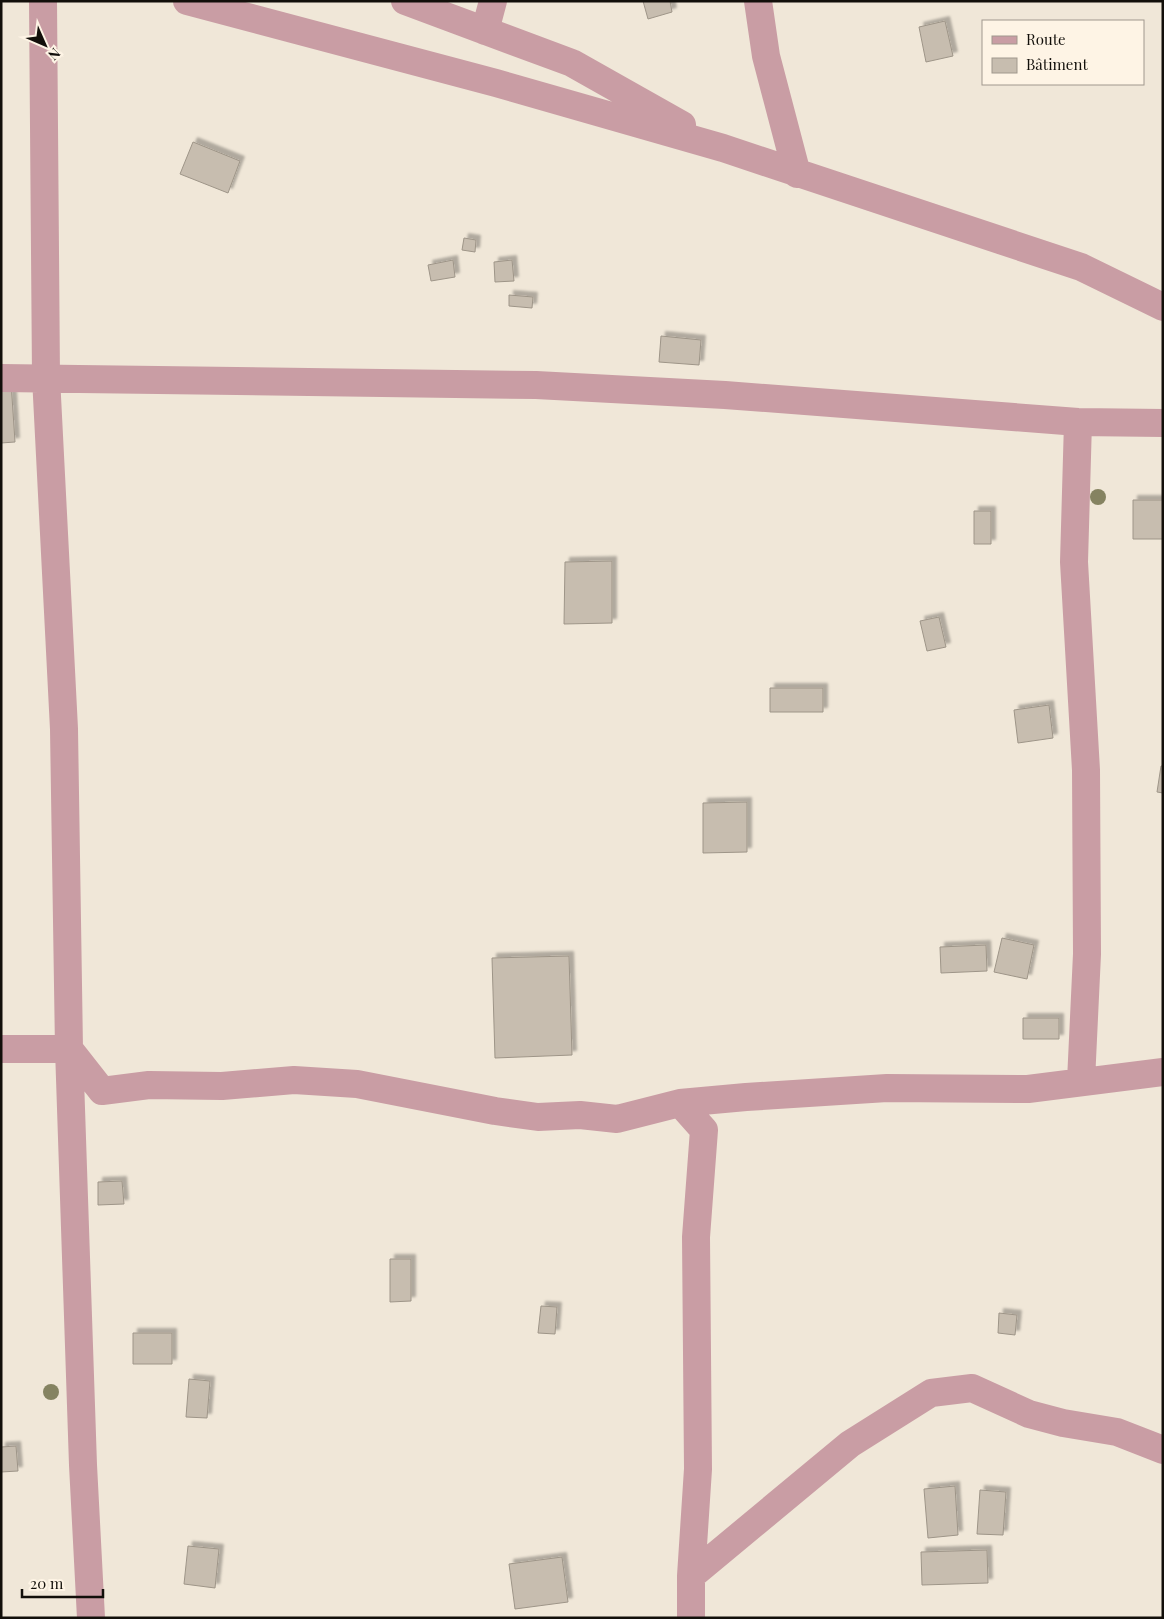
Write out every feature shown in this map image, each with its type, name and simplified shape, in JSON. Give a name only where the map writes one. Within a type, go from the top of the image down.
[{"type":"street","points":[[43,1],[46,376],[64,729],[69,1049],[91,1618]]},
{"type":"street","points":[[187,1],[496,83],[723,148],[796,174],[1081,267],[1163,307]]},
{"type":"street","points":[[406,1],[572,63],[723,148]]},
{"type":"street","points":[[485,31],[493,1]]},
{"type":"street","points":[[758,1],[766,56],[796,174]]},
{"type":"street","points":[[1,378],[46,376],[536,385],[725,394],[1078,422],[1163,423]]},
{"type":"street","points":[[1078,422],[1074,562],[1086,770],[1087,954],[1081,1082]]},
{"type":"street","points":[[1,1050],[69,1049]]},
{"type":"street","points":[[69,1049],[102,1091],[149,1085],[222,1086],[294,1080],[356,1084],[495,1111],[538,1117],[580,1115],[617,1118],[680,1104],[746,1097],[888,1088],[1028,1088],[1163,1072]]},
{"type":"street","points":[[704,1130],[746,1097]]},
{"type":"street","points":[[680,1104],[704,1130],[696,1237],[698,1469],[691,1576],[691,1618]]},
{"type":"street","points":[[691,1576],[850,1444],[931,1393],[972,1388],[1029,1414],[1062,1423],[1117,1432],[1163,1450]]},
{"type":"building","points":[[643,1],[670,1],[672,12],[648,19]]},
{"type":"building","points":[[945,21],[953,56],[926,62],[919,27]]},
{"type":"building","points":[[193,142],[240,161],[228,193],[180,174]]},
{"type":"building","points":[[464,238],[476,240],[475,252],[462,250]]},
{"type":"building","points":[[453,260],[455,277],[431,281],[428,265]]},
{"type":"building","points":[[512,260],[514,281],[495,282],[494,262]]},
{"type":"building","points":[[509,295],[533,297],[532,308],[509,306]]},
{"type":"building","points":[[661,336],[701,340],[699,365],[659,362]]},
{"type":"building","points":[[11,382],[15,442],[1,443],[1,383]]},
{"type":"building","points":[[1133,500],[1163,500],[1163,539],[1133,539]]},
{"type":"building","points":[[974,511],[991,511],[991,544],[974,544]]},
{"type":"building","points":[[612,561],[612,623],[564,624],[565,562]]},
{"type":"building","points":[[939,617],[946,647],[927,651],[920,621]]},
{"type":"building","points":[[770,688],[823,688],[823,712],[770,712]]},
{"type":"building","points":[[1049,705],[1053,738],[1018,743],[1014,710]]},
{"type":"building","points":[[1161,766],[1163,766],[1163,793],[1157,792]]},
{"type":"building","points":[[747,802],[747,852],[703,853],[703,803]]},
{"type":"building","points":[[1002,938],[1034,945],[1027,979],[994,972]]},
{"type":"building","points":[[986,945],[987,971],[941,973],[940,947]]},
{"type":"building","points":[[569,956],[572,1055],[495,1058],[492,958]]},
{"type":"building","points":[[1023,1018],[1059,1018],[1059,1039],[1023,1039]]},
{"type":"building","points":[[122,1181],[124,1204],[98,1205],[98,1182]]},
{"type":"building","points":[[390,1259],[411,1259],[411,1301],[390,1302]]},
{"type":"building","points":[[541,1306],[557,1307],[555,1334],[538,1333]]},
{"type":"building","points":[[999,1313],[1017,1315],[1015,1335],[998,1333]]},
{"type":"building","points":[[133,1333],[172,1333],[172,1364],[133,1364]]},
{"type":"building","points":[[189,1379],[210,1381],[207,1418],[186,1417]]},
{"type":"building","points":[[16,1446],[18,1471],[1,1472],[1,1447]]},
{"type":"building","points":[[955,1486],[958,1535],[928,1538],[924,1489]]},
{"type":"building","points":[[980,1490],[1006,1492],[1003,1535],[977,1534]]},
{"type":"building","points":[[188,1546],[219,1549],[215,1588],[184,1584]]},
{"type":"building","points":[[987,1550],[988,1583],[922,1585],[921,1552]]},
{"type":"building","points":[[562,1557],[568,1602],[515,1609],[509,1564]]}]
